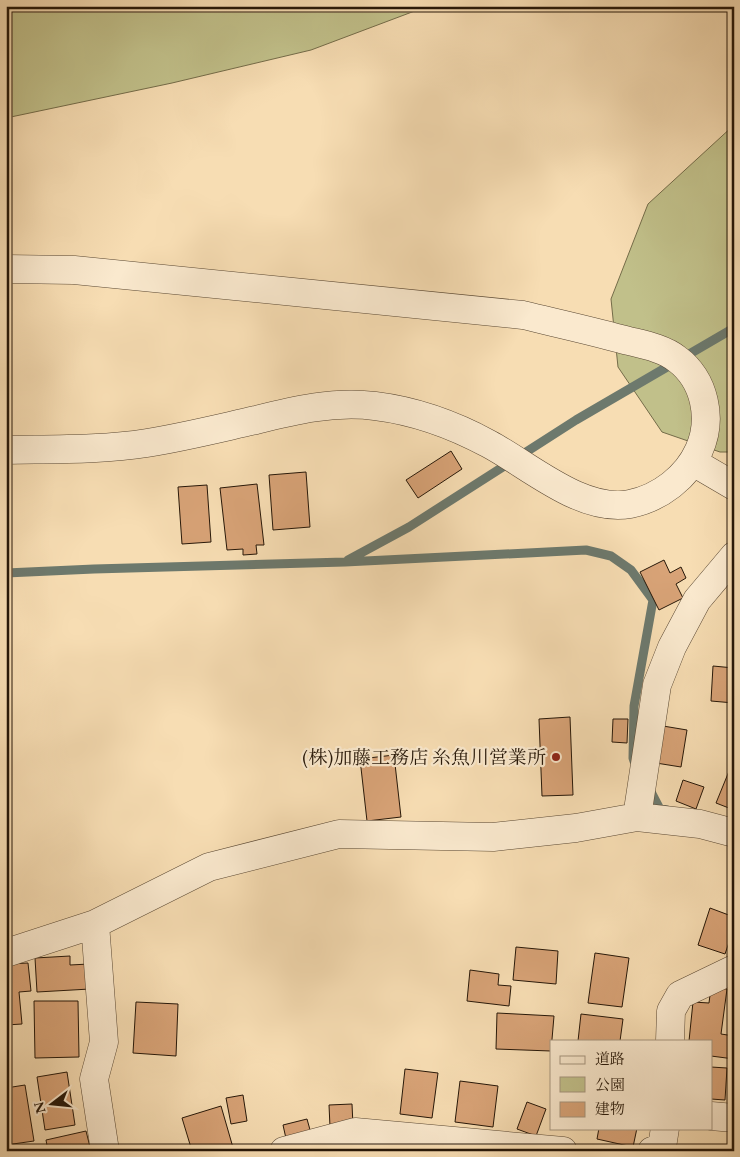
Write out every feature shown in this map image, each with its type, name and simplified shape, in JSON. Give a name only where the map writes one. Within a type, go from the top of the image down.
[{"type":"street","points":[[6,269],[74,270],[523,315],[655,348],[677,358],[695,377],[704,398],[706,425],[700,448],[693,462],[678,480],[658,494],[630,504],[607,504],[579,497],[490,445],[452,426],[413,413],[374,406],[322,405],[146,443],[77,448],[6,450]]},
{"type":"street","points":[[693,462],[734,486]]},
{"type":"street","points":[[637,817],[657,685],[672,647],[697,600],[734,556]]},
{"type":"street","points":[[6,953],[95,924],[209,867],[339,834],[493,837],[576,828],[637,817],[700,824],[734,833]]},
{"type":"street","points":[[95,924],[104,1042],[94,1079],[105,1151]]},
{"type":"street","points":[[670,1040],[671,1011],[680,995],[734,969]]},
{"type":"street","points":[[712,1116],[734,1118]]},
{"type":"street","points":[[652,1151],[662,1147],[664,1130]]},
{"type":"street","points":[[284,1151],[355,1132],[563,1151]]},
{"type":"green space","points":[[6,6],[428,6],[311,50],[172,83],[6,118]]},
{"type":"green space","points":[[734,125],[734,452],[720,452],[662,432],[618,367],[611,299],[648,204]]},
{"type":"building","points":[[451,451],[462,469],[418,498],[406,480]]},
{"type":"building","points":[[306,472],[310,527],[273,530],[269,475]]},
{"type":"building","points":[[257,484],[264,545],[256,545],[257,554],[243,555],[243,549],[227,550],[220,488]]},
{"type":"building","points":[[207,485],[211,542],[182,544],[178,487]]},
{"type":"building","points":[[664,560],[670,573],[681,567],[686,578],[676,584],[683,598],[659,610],[640,572]]},
{"type":"building","points":[[713,666],[734,668],[734,703],[711,701]]},
{"type":"building","name":"(株)加藤工務店 糸魚川営業所","points":[[570,717],[573,795],[542,796],[539,719]]},
{"type":"building","points":[[613,719],[628,719],[627,743],[612,742]]},
{"type":"building","points":[[663,726],[687,730],[681,767],[656,763]]},
{"type":"building","points":[[394,755],[401,817],[367,821],[360,759]]},
{"type":"building","points":[[734,759],[734,810],[716,803]]},
{"type":"building","points":[[683,780],[704,787],[696,809],[676,801]]},
{"type":"building","points":[[710,908],[734,917],[734,928],[725,954],[698,945]]},
{"type":"building","points":[[516,947],[558,951],[556,984],[513,980]]},
{"type":"building","points":[[595,953],[629,958],[622,1007],[588,1003]]},
{"type":"building","points":[[70,956],[70,965],[89,964],[90,989],[37,992],[35,958]]},
{"type":"building","points":[[28,963],[31,991],[19,992],[22,1024],[6,1025],[6,982],[10,982],[9,964]]},
{"type":"building","points":[[470,970],[499,974],[498,985],[511,986],[509,1006],[467,1001]]},
{"type":"building","points":[[711,987],[727,989],[721,1034],[734,1036],[734,1059],[712,1056],[712,1040],[689,1040],[693,1002],[709,1003]]},
{"type":"building","points":[[34,1001],[78,1001],[79,1057],[35,1058]]},
{"type":"building","points":[[136,1002],[178,1004],[176,1056],[133,1053]]},
{"type":"building","points":[[497,1013],[554,1016],[550,1051],[496,1049]]},
{"type":"building","points":[[581,1014],[623,1019],[620,1040],[578,1040]]},
{"type":"building","points":[[712,1067],[727,1068],[725,1100],[712,1099]]},
{"type":"building","points":[[405,1069],[438,1073],[432,1118],[400,1114]]},
{"type":"building","points":[[67,1072],[75,1125],[45,1130],[37,1077]]},
{"type":"building","points":[[460,1081],[498,1086],[493,1127],[455,1122]]},
{"type":"building","points":[[25,1085],[34,1141],[6,1145],[6,1088]]},
{"type":"building","points":[[243,1095],[247,1121],[231,1124],[226,1098]]},
{"type":"building","points":[[527,1102],[546,1109],[536,1136],[517,1129]]},
{"type":"building","points":[[352,1104],[353,1126],[330,1127],[329,1105]]},
{"type":"building","points":[[221,1106],[234,1151],[192,1151],[182,1118]]},
{"type":"building","points":[[307,1119],[312,1137],[287,1143],[283,1125]]},
{"type":"building","points":[[599,1130],[637,1130],[633,1147],[597,1139]]},
{"type":"building","points":[[86,1131],[91,1151],[48,1151],[46,1140]]},
{"type":"waterway","points":[[348,560],[409,527],[576,420],[734,328]]},
{"type":"waterway","points":[[6,573],[345,562],[586,550],[611,556],[631,570],[653,600],[634,706],[634,761]]},
{"type":"waterway","points":[[649,788],[660,809],[667,810]]},
{"type":"place","name":"(株)加藤工務店 糸魚川営業所","points":[[556,757]]}]
